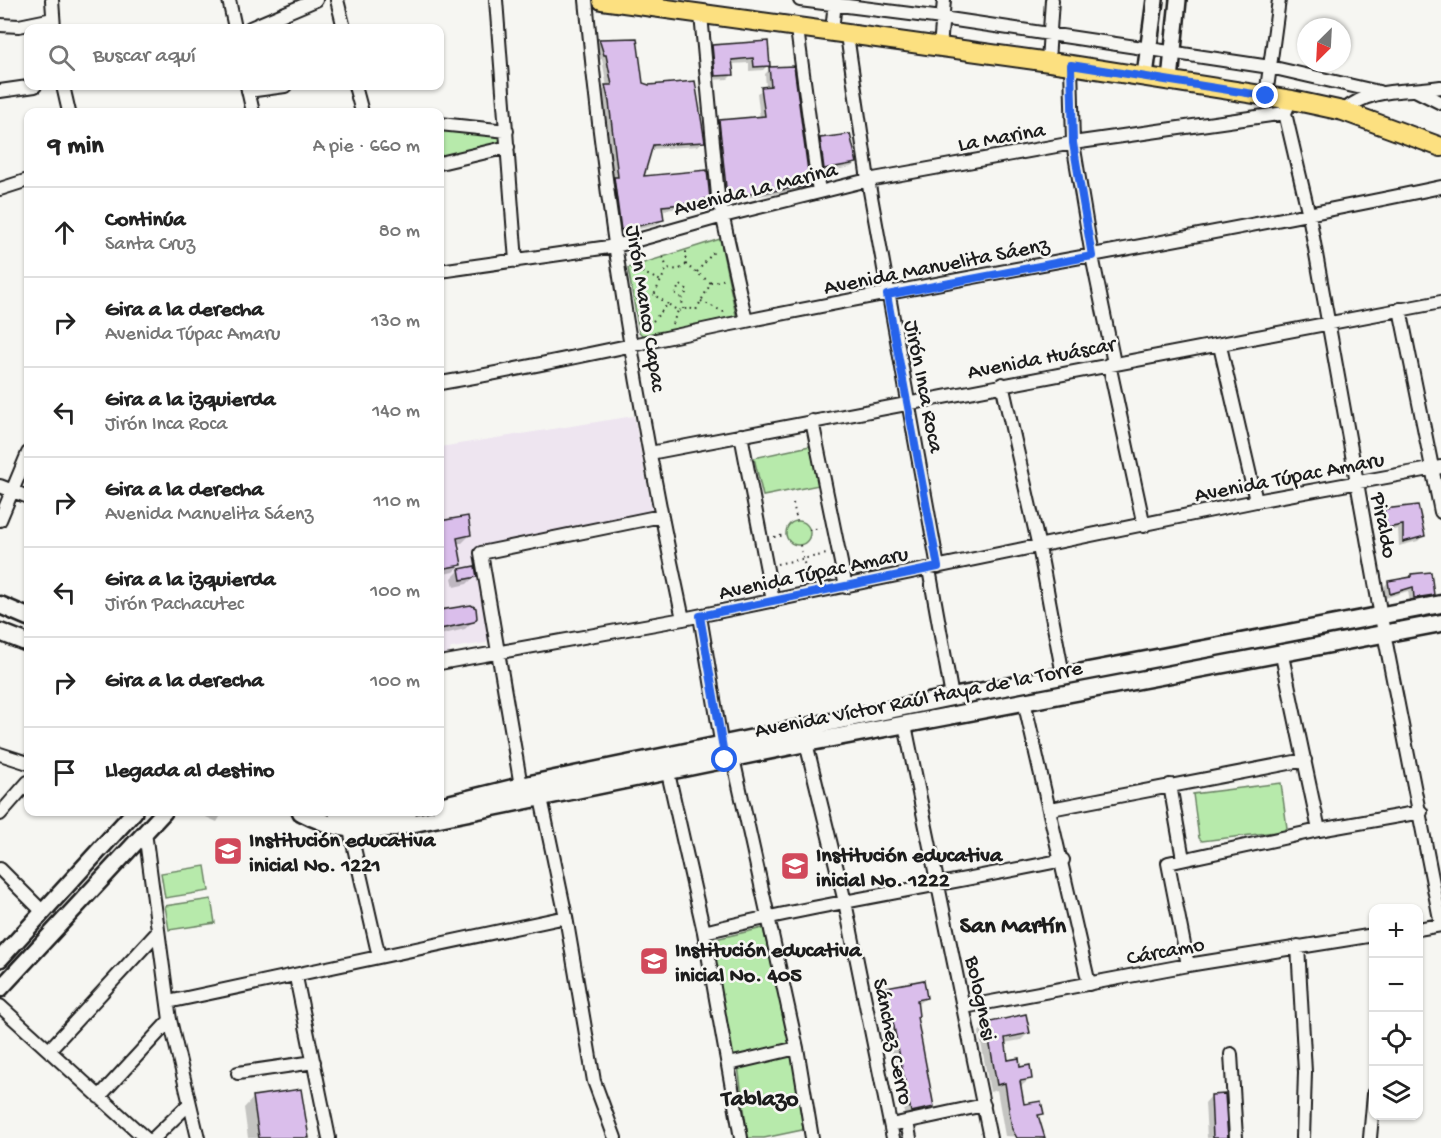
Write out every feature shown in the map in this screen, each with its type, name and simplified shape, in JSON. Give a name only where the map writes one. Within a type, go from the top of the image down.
[{"type":"main road","points":[[602,0],[797,29],[1145,75],[1266,96],[1288,106],[1343,111],[1441,147]]},
{"type":"main road","name":"Avenida Víctor Raúl Haya de la Torre","points":[[309,816],[320,822],[350,830],[395,827],[668,772],[726,754],[952,697],[1441,603]]},
{"type":"main road","points":[[0,605],[24,615]]},
{"type":"main road","name":"Avenida Víctor Raúl Haya de la Torre","points":[[444,805],[521,786],[905,725],[1281,651],[1441,623]]},
{"type":"main road","points":[[0,632],[24,641]]},
{"type":"street","points":[[52,0],[53,24]]},
{"type":"street","points":[[230,0],[234,24]]},
{"type":"street","points":[[259,24],[316,0]]},
{"type":"street","points":[[337,0],[343,24]]},
{"type":"street","points":[[496,0],[516,261]]},
{"type":"street","name":"Jirón Manco Capac","points":[[586,0],[616,246],[631,347],[661,516],[683,620]]},
{"type":"street","points":[[800,0],[835,2],[1270,68],[1379,92],[1417,91],[1441,87]]},
{"type":"street","points":[[940,48],[944,0]]},
{"type":"street","points":[[1048,62],[1052,0]]},
{"type":"street","points":[[1145,75],[1155,0]]},
{"type":"street","points":[[1170,80],[1178,0]]},
{"type":"street","points":[[1266,96],[1278,0]]},
{"type":"street","name":"Jirón Inca Roca","points":[[835,2],[908,403],[952,697]]},
{"type":"street","points":[[701,15],[714,168],[746,321]]},
{"type":"street","points":[[0,25],[24,26]]},
{"type":"street","points":[[797,29],[819,192]]},
{"type":"street","points":[[1071,65],[1073,143],[1143,526]]},
{"type":"street","points":[[0,91],[24,88]]},
{"type":"street","points":[[64,90],[68,108]]},
{"type":"street","points":[[248,90],[252,108]]},
{"type":"street","points":[[356,90],[361,108]]},
{"type":"street","points":[[1417,91],[1441,103]]},
{"type":"street","points":[[1343,111],[1357,99],[1379,92]]},
{"type":"street","name":"La Marina","points":[[868,180],[1288,106]]},
{"type":"street","name":"Piraldo","points":[[1288,106],[1384,633],[1421,812],[1441,924]]},
{"type":"street","points":[[444,124],[507,131]]},
{"type":"street","points":[[444,162],[508,147]]},
{"type":"street","name":"Avenida La Marina","points":[[444,270],[616,246],[723,216],[868,180]]},
{"type":"street","points":[[0,189],[24,181]]},
{"type":"street","name":"Avenida Manuelita Sáenz","points":[[444,382],[631,347],[746,321],[1309,215],[1441,187]]},
{"type":"street","name":"Avenida Huáscar","points":[[650,453],[1441,302]]},
{"type":"street","points":[[1400,309],[1436,468],[1441,512]]},
{"type":"street","points":[[1220,346],[1256,501]]},
{"type":"street","points":[[1002,384],[1039,547],[1063,675]]},
{"type":"street","points":[[812,422],[846,587]]},
{"type":"street","points":[[741,435],[773,601]]},
{"type":"street","points":[[0,520],[24,463]]},
{"type":"street","name":"Avenida Túpac Amaru","points":[[444,662],[683,620],[1256,501],[1436,468]]},
{"type":"street","points":[[0,486],[24,495]]},
{"type":"street","points":[[521,786],[481,553],[661,516]]},
{"type":"street","points":[[700,616],[726,754],[797,1048],[812,1138]]},
{"type":"street","points":[[1281,651],[1319,830]]},
{"type":"street","points":[[1024,701],[1063,860],[1089,984]]},
{"type":"street","name":"Bolognesi","points":[[905,725],[990,1138]]},
{"type":"street","name":"Sánchez Cerro","points":[[806,742],[845,902],[893,1138]]},
{"type":"street","points":[[0,753],[24,762]]},
{"type":"street","points":[[1051,809],[1305,760]]},
{"type":"street","points":[[668,772],[704,933],[741,1138]]},
{"type":"street","points":[[1170,785],[1183,860]]},
{"type":"street","points":[[0,814],[24,787]]},
{"type":"street","points":[[541,798],[566,917],[594,1081],[615,1138]]},
{"type":"street","points":[[1188,965],[1168,863],[1319,830],[1421,812]]},
{"type":"street","points":[[0,959],[131,816]]},
{"type":"street","points":[[0,989],[160,816]]},
{"type":"street","points":[[350,830],[379,957]]},
{"type":"street","points":[[144,832],[156,934],[170,1020],[198,1138]]},
{"type":"street","points":[[704,933],[767,917],[938,886],[1063,860]]},
{"type":"street","points":[[0,869],[43,912]]},
{"type":"street","points":[[168,1002],[566,917]]},
{"type":"street","points":[[1423,927],[1441,924]]},
{"type":"street","points":[[49,1050],[156,934]]},
{"type":"street","name":"Cárcamo","points":[[964,1007],[1188,965],[1369,936]]},
{"type":"street","points":[[1298,946],[1305,1072],[1303,1138]]},
{"type":"street","points":[[296,976],[329,1138]]},
{"type":"street","points":[[0,1006],[145,1138]]},
{"type":"street","points":[[99,1097],[170,1020]]},
{"type":"street","points":[[729,1064],[797,1048]]},
{"type":"street","points":[[1231,1054],[1236,1138]]},
{"type":"street","points":[[238,1073],[314,1062]]},
{"type":"street","points":[[154,1138],[189,1104]]},
{"type":"street","points":[[891,1125],[984,1106]]},
{"type":"street","points":[[1370,1138],[1372,1120]]},
{"type":"street","points":[[907,1122],[910,1138]]},
{"type":"path","points":[[697,272],[721,243]]},
{"type":"path","points":[[686,250],[686,265]]},
{"type":"path","points":[[654,295],[667,268],[663,256]]},
{"type":"path","points":[[686,265],[711,283]]},
{"type":"path","points":[[667,268],[678,270],[686,265]]},
{"type":"path","points":[[631,267],[661,281]]},
{"type":"path","points":[[696,310],[711,283],[728,278]]},
{"type":"path","points":[[682,299],[675,293],[680,285],[688,290],[682,299],[683,309]]},
{"type":"path","points":[[633,299],[654,295],[678,311]]},
{"type":"path","points":[[701,301],[734,317]]},
{"type":"path","points":[[642,334],[668,304]]},
{"type":"path","points":[[674,330],[673,321],[678,311],[696,310],[699,313]]},
{"type":"path","points":[[793,503],[797,522]]},
{"type":"path","points":[[800,545],[809,582]]},
{"type":"path","points":[[776,564],[839,552]]},
{"type":"shaded area","points":[[634,416],[653,514],[473,551],[490,638],[486,643],[451,648],[449,654],[444,655],[444,446]]},
{"type":"green space","points":[[444,128],[501,135],[502,146],[444,158]]},
{"type":"green space","points":[[720,239],[736,315],[732,318],[643,336],[639,332],[628,268]]},
{"type":"green space","points":[[810,446],[819,485],[763,496],[754,458]]},
{"type":"green space","points":[[798,521],[803,522],[809,528],[809,538],[803,544],[798,545],[793,544],[787,538],[786,533],[787,528],[793,522]]},
{"type":"green space","points":[[1281,783],[1287,828],[1284,831],[1202,841],[1199,838],[1193,794]]},
{"type":"green space","points":[[205,866],[209,891],[165,898],[161,873]]},
{"type":"green space","points":[[211,899],[215,923],[169,930],[165,906]]},
{"type":"green space","points":[[763,928],[790,1042],[788,1045],[736,1056],[731,1054],[711,940]]},
{"type":"green space","points":[[790,1056],[794,1058],[804,1126],[802,1130],[764,1138],[748,1138],[738,1066]]},
{"type":"building","points":[[637,38],[643,83],[649,85],[695,81],[705,142],[653,145],[644,176],[707,170],[710,199],[705,199],[706,202],[662,206],[664,220],[621,230],[614,177],[618,177],[605,85],[612,85],[606,55],[604,55],[599,39]]},
{"type":"building","points":[[768,41],[770,66],[754,67],[753,58],[732,60],[734,75],[715,76],[712,45]]},
{"type":"building","points":[[794,66],[810,186],[727,197],[719,120],[765,116],[761,87],[771,86],[769,67]]},
{"type":"building","points":[[850,134],[857,163],[824,169],[820,138]]},
{"type":"building","points":[[1418,505],[1425,536],[1403,542],[1403,525],[1387,528],[1384,509]]},
{"type":"building","points":[[468,516],[471,535],[457,538],[462,565],[444,568],[444,520]]},
{"type":"building","points":[[475,566],[477,577],[461,580],[459,569]]},
{"type":"building","points":[[1431,572],[1434,595],[1414,598],[1413,587],[1390,594],[1388,581],[1411,577],[1411,574]]},
{"type":"building","points":[[471,605],[476,608],[477,618],[474,622],[444,628],[444,609]]},
{"type":"building","points":[[924,980],[927,998],[917,1000],[919,1016],[917,1017],[934,1107],[911,1112],[886,987]]},
{"type":"building","points":[[1026,1014],[1030,1033],[1005,1038],[1008,1060],[1019,1058],[1020,1067],[1030,1065],[1032,1079],[1020,1081],[1024,1104],[1041,1101],[1044,1114],[1038,1115],[1045,1138],[1017,1138],[1012,1129],[1005,1083],[997,1085],[986,1023]]},
{"type":"building","points":[[301,1089],[309,1138],[259,1138],[253,1096]]},
{"type":"building","points":[[1225,1094],[1228,1138],[1213,1138],[1211,1095]]},
{"type":"place","name":"Institución educativa inicial No. 1221","points":[[228,851]]},
{"type":"place","name":"Institución educativa inicial No. 1222","points":[[795,866]]},
{"type":"place","name":"Institución educativa inicial No. 405","points":[[654,961]]},
{"type":"district","name":"San Martín","points":[[1013,924]]},
{"type":"district","name":"Tablazo","points":[[760,1097]]},
{"type":"route","points":[[725,760],[700,616],[938,567],[887,295],[1092,256],[1073,143],[1071,65],[1266,96]]}]
